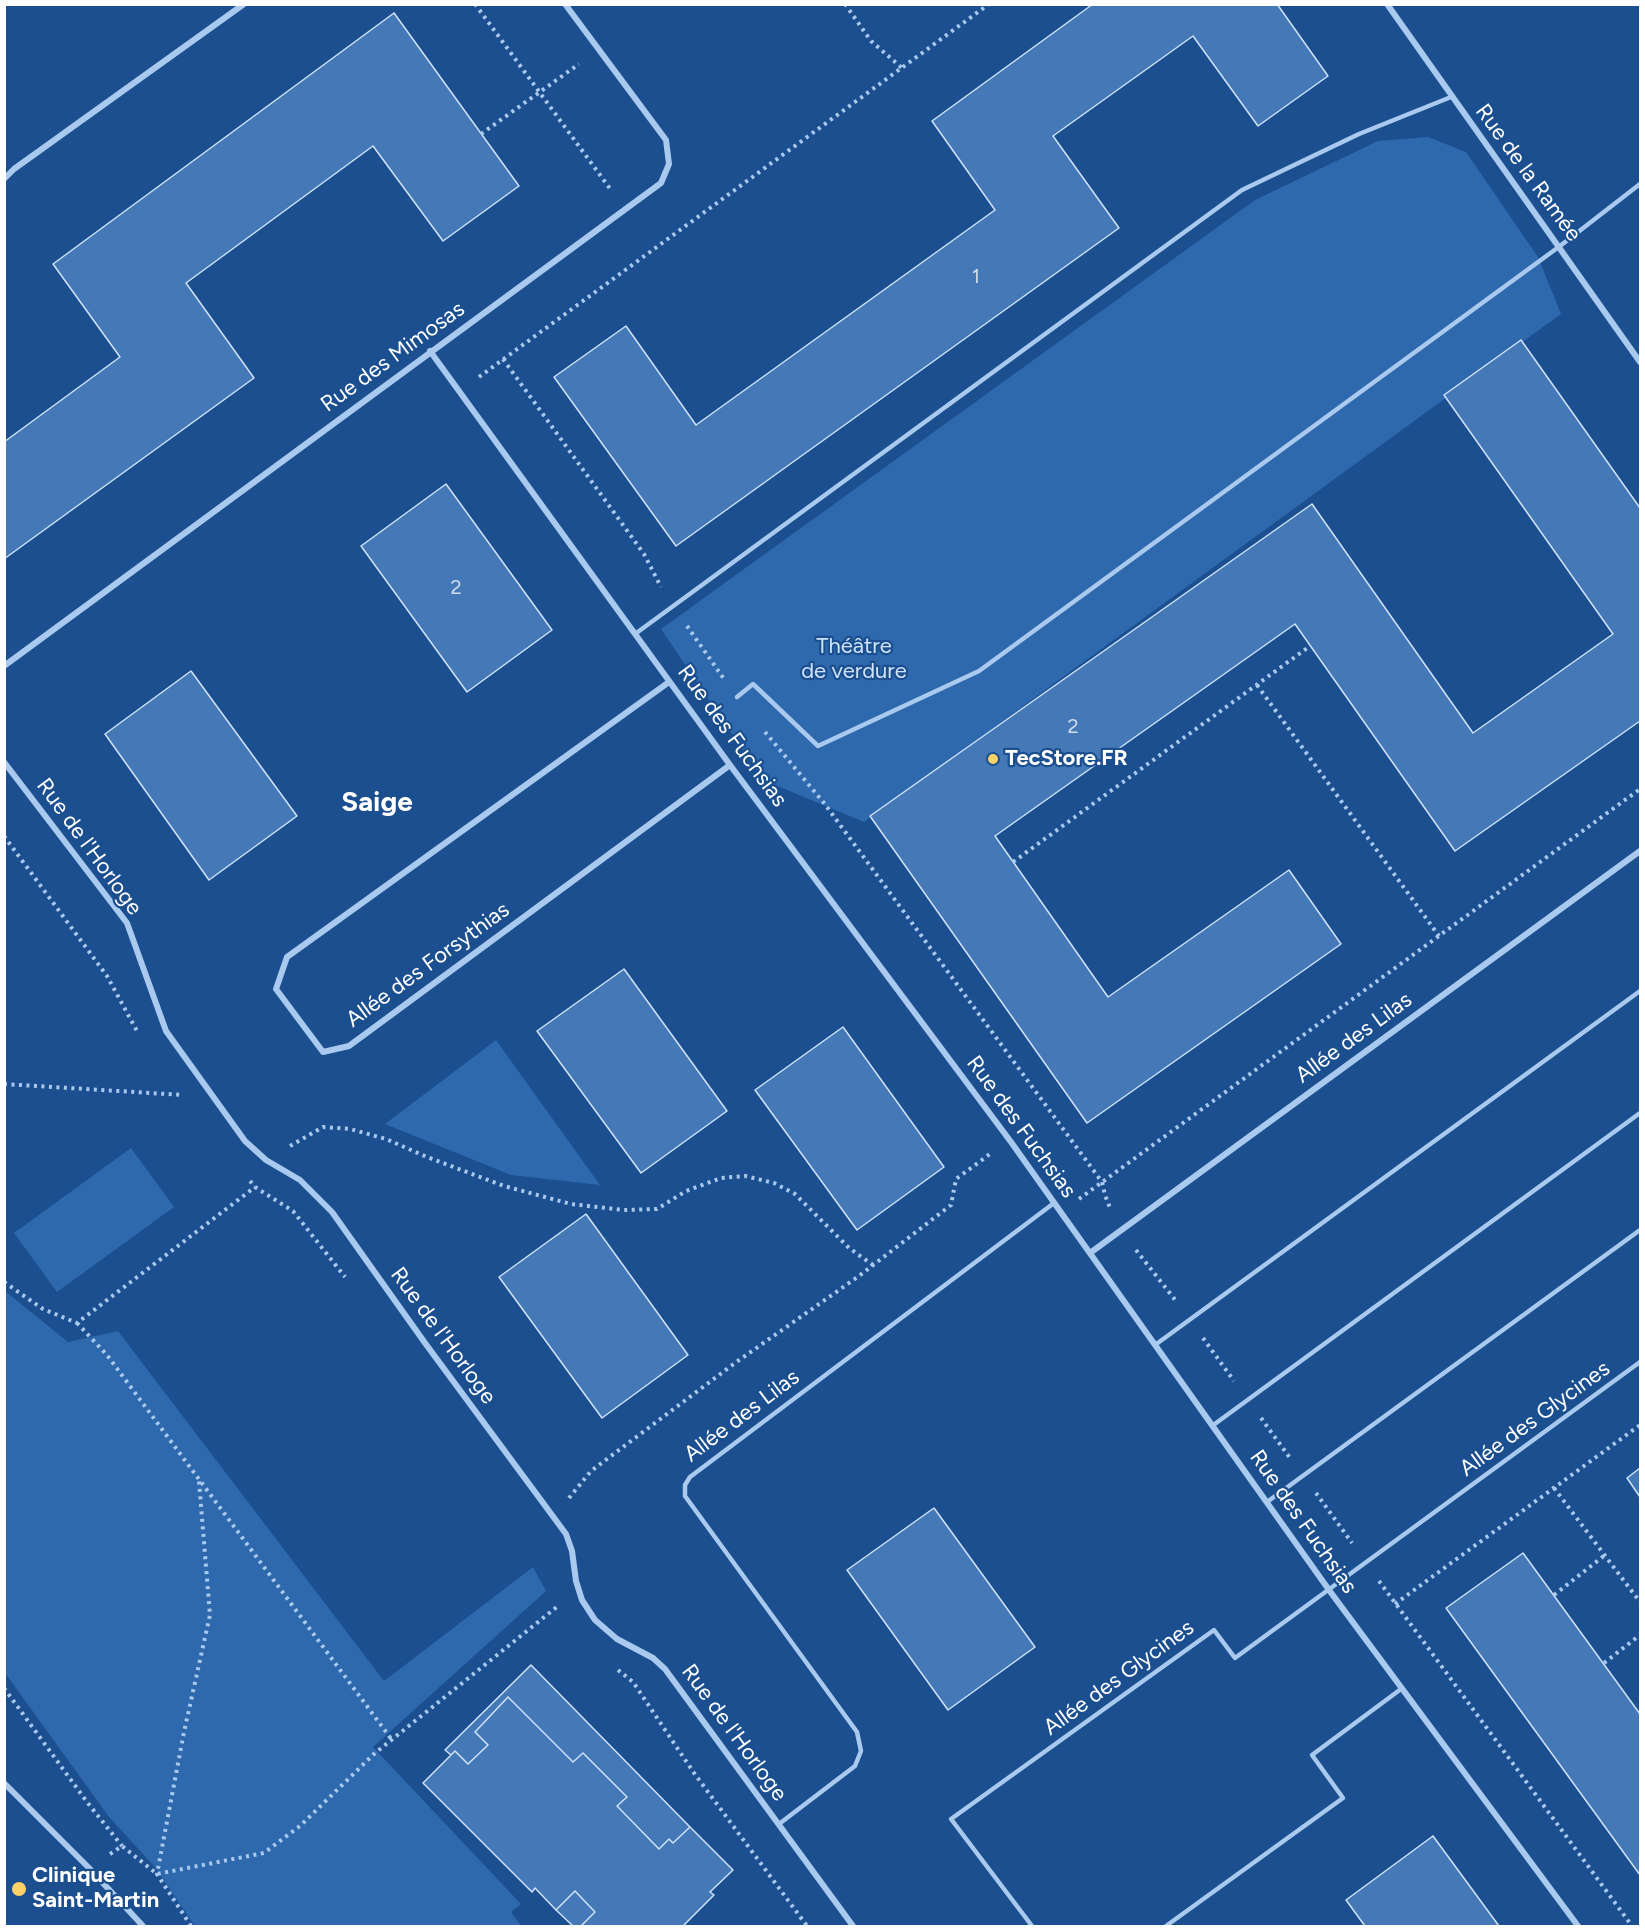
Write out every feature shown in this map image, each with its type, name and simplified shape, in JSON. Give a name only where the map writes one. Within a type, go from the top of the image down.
[{"type":"street","points":[[4,179],[24,162],[244,4]]},
{"type":"street","name":"Rue des Mimosas","points":[[4,666],[661,183],[669,164],[666,140],[565,4]]},
{"type":"street","name":"Rue de la Ramée","points":[[1387,4],[1641,362]]},
{"type":"street","name":"Rue des Fuchsias","points":[[430,351],[669,682],[1009,1139],[1329,1590],[1578,1926]]},
{"type":"street","name":"Allée des Forsythias","points":[[669,682],[287,957],[276,989],[323,1052],[349,1046],[730,765]]},
{"type":"street","name":"Rue de l'Horloge","points":[[4,762],[127,923],[166,1031],[245,1141],[266,1160],[300,1180],[332,1212],[566,1534],[572,1551],[576,1581],[582,1600],[595,1620],[617,1640],[653,1658],[665,1669],[853,1926]]},
{"type":"street","name":"Allée des Lilas","points":[[1090,1253],[1641,851]]},
{"type":"street","points":[[4,1783],[143,1926]]},
{"type":"lane","points":[[635,634],[1242,190],[1359,134],[1451,97]]},
{"type":"lane","points":[[737,697],[753,684],[818,746],[979,671],[1560,246],[1641,184]]},
{"type":"lane","points":[[1155,1345],[1641,991]]},
{"type":"lane","points":[[1212,1426],[1641,1113]]},
{"type":"lane","name":"Allée des Lilas","points":[[779,1824],[855,1766],[861,1751],[857,1732],[685,1496],[685,1485],[698,1470],[1054,1203]]},
{"type":"lane","points":[[1267,1502],[1641,1230]]},
{"type":"lane","name":"Allée des Glycines","points":[[1032,1926],[951,1819],[1214,1630],[1235,1658],[1641,1362]]},
{"type":"lane","points":[[1166,1926],[1343,1798],[1312,1755],[1401,1689]]},
{"type":"path","points":[[475,4],[625,209]]},
{"type":"path","points":[[845,4],[872,41],[902,68]]},
{"type":"path","points":[[459,391],[988,4]]},
{"type":"path","points":[[481,134],[599,50]]},
{"type":"path","points":[[503,358],[644,554],[664,592]]},
{"type":"path","points":[[683,621],[737,697],[824,803],[1102,1182]]},
{"type":"path","points":[[1012,862],[1310,646]]},
{"type":"path","points":[[1257,685],[1439,936]]},
{"type":"path","points":[[1061,1212],[1641,789]]},
{"type":"path","points":[[4,836],[107,975],[138,1033]]},
{"type":"path","points":[[4,1084],[183,1095]]},
{"type":"path","points":[[176,1086],[190,1104]]},
{"type":"path","points":[[266,1160],[323,1127],[350,1129],[386,1139],[504,1186],[571,1204],[624,1210],[657,1209],[686,1191],[721,1178],[745,1176],[774,1183],[795,1194],[849,1248],[873,1265]]},
{"type":"path","points":[[553,1518],[591,1471],[735,1363],[811,1312],[951,1205],[956,1179],[1009,1139]]},
{"type":"path","points":[[248,1178],[255,1187],[293,1211],[348,1281]]},
{"type":"path","points":[[77,1323],[255,1187]]},
{"type":"path","points":[[4,1282],[43,1309],[77,1323],[106,1354],[392,1740]]},
{"type":"path","points":[[1395,1604],[1641,1425]]},
{"type":"path","points":[[157,1874],[184,1732],[210,1615],[199,1480]]},
{"type":"path","points":[[1554,1488],[1641,1602]]},
{"type":"path","points":[[1554,1595],[1605,1555]]},
{"type":"path","points":[[157,1874],[264,1853],[300,1826],[374,1754],[559,1605],[564,1613]]},
{"type":"path","points":[[1604,1663],[1641,1635]]},
{"type":"path","points":[[615,1667],[633,1682],[694,1773],[807,1926]]},
{"type":"path","points":[[4,1688],[122,1846],[157,1874],[191,1926]]},
{"type":"path","points":[[89,1868],[122,1846]]},
{"type":"green space","name":"Théâtre de verdure","points":[[1428,137],[1466,152],[1538,257],[1561,314],[864,822],[763,780],[661,629],[1255,200],[1378,141]]},
{"type":"green space","points":[[496,1040],[600,1185],[511,1175],[385,1124]]},
{"type":"green space","points":[[131,1148],[174,1207],[57,1292],[14,1233]]},
{"type":"green space","points":[[5,1291],[68,1342],[118,1331],[384,1681],[533,1567],[546,1591],[373,1747],[521,1904],[511,1912],[521,1926],[195,1926],[154,1866],[109,1817],[5,1673]]},
{"type":"building","points":[[1093,4],[1277,4],[1328,76],[1258,126],[1193,36],[1053,136],[1119,228],[676,546],[554,377],[626,326],[696,425],[995,210],[932,121]]},
{"type":"building","points":[[394,13],[519,186],[443,241],[373,146],[186,283],[254,378],[4,559],[4,442],[120,357],[53,264]]},
{"type":"building","points":[[1521,340],[1640,508],[1640,721],[1455,851],[1295,624],[995,836],[1108,997],[1289,870],[1341,944],[1087,1123],[870,816],[1312,504],[1473,733],[1613,634],[1444,395]]},
{"type":"building","points":[[446,484],[552,630],[467,692],[361,546]]},
{"type":"building","points":[[191,671],[297,816],[209,880],[105,734]]},
{"type":"building","points":[[624,969],[727,1111],[641,1173],[537,1031]]},
{"type":"building","points":[[843,1027],[944,1167],[857,1230],[755,1090]]},
{"type":"building","points":[[586,1214],[688,1355],[602,1418],[499,1277]]},
{"type":"building","points":[[1640,1468],[1640,1497],[1627,1478]]},
{"type":"building","points":[[934,1508],[1035,1647],[948,1710],[847,1570]]},
{"type":"building","points":[[1523,1553],[1640,1714],[1640,1875],[1446,1608]]},
{"type":"building","points":[[531,1665],[690,1827],[673,1843],[669,1839],[659,1849],[617,1806],[627,1797],[583,1753],[573,1762],[508,1697],[475,1732],[488,1745],[468,1764],[455,1751],[451,1755],[445,1750]]},
{"type":"building","points":[[508,1697],[573,1762],[583,1753],[627,1797],[617,1806],[659,1849],[669,1839],[673,1843],[690,1827],[733,1870],[710,1892],[714,1895],[683,1926],[581,1926],[595,1912],[575,1891],[556,1910],[535,1888],[532,1892],[423,1783],[455,1751],[468,1764],[488,1745],[475,1732]]},
{"type":"building","points":[[1433,1836],[1499,1926],[1365,1926],[1346,1900]]},
{"type":"building","points":[[575,1891],[595,1912],[581,1926],[573,1926],[556,1910]]},
{"type":"place","name":"TecStore.FR","points":[[993,759]]},
{"type":"place","name":"Clinique Saint-Martin","points":[[19,1889]]},
{"type":"district","name":"Saige","points":[[377,803]]}]
